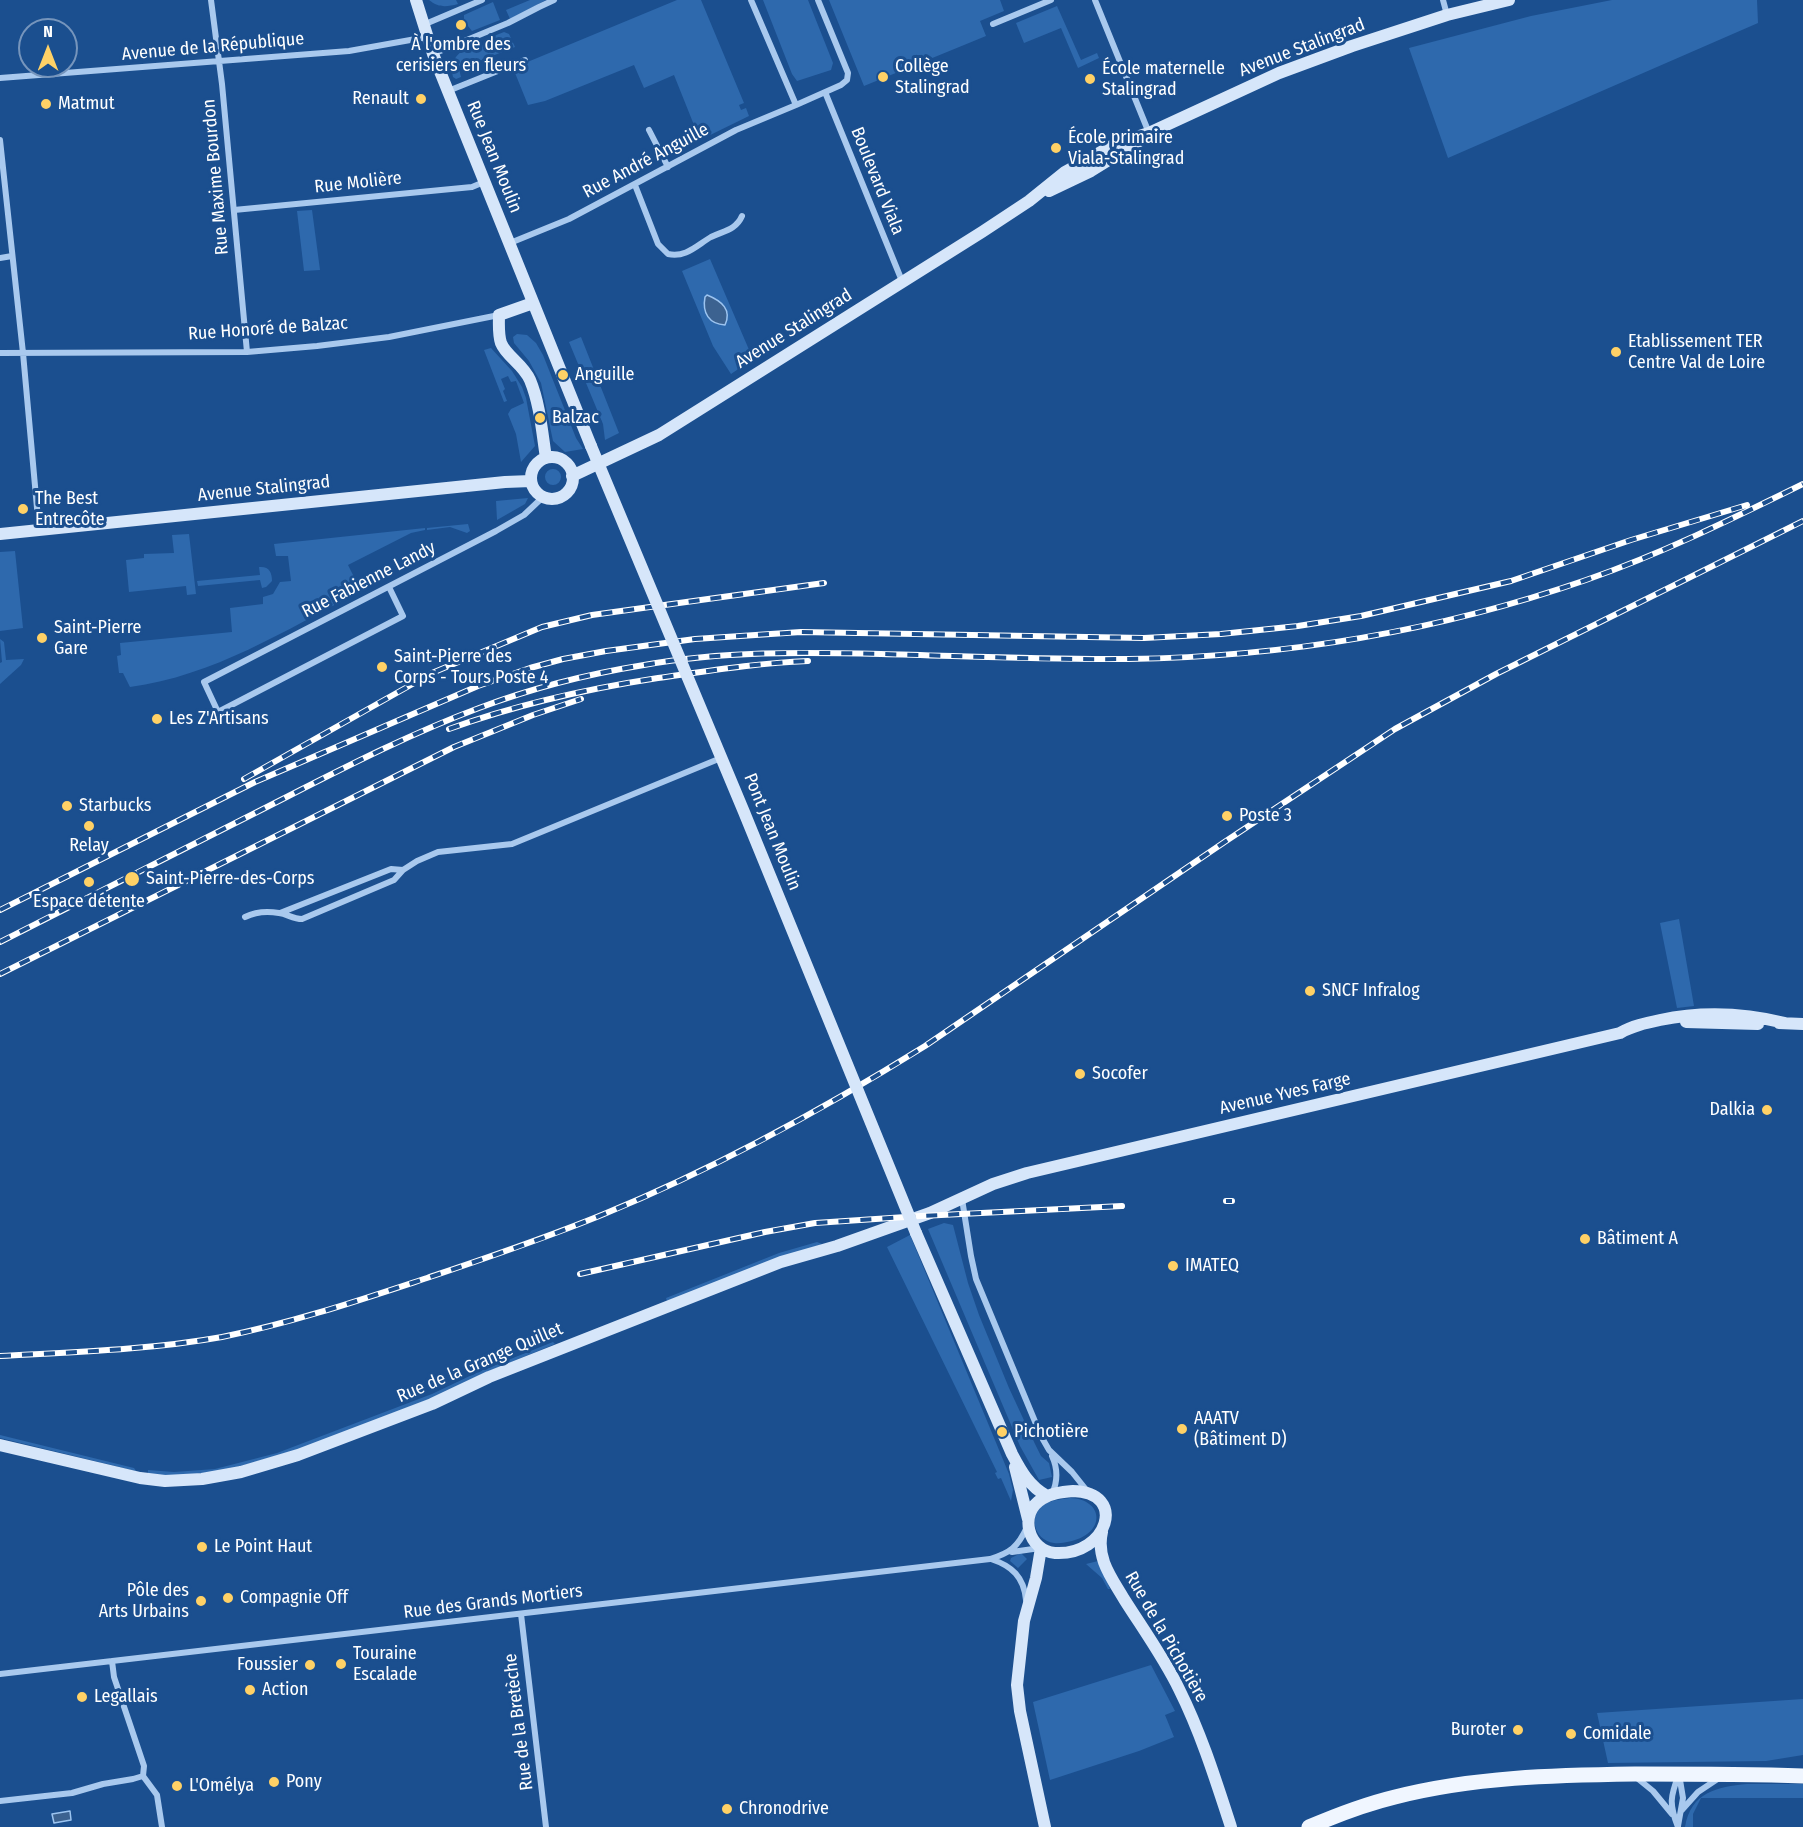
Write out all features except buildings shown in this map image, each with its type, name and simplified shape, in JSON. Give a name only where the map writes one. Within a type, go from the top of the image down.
[{"type":"main road","points":[[1782,1775],[1803,1770]]},
{"type":"main road","points":[[1309,1827],[1395,1797],[1435,1788],[1543,1776],[1725,1774],[1803,1776]]},
{"type":"street","name":"Rue Maxime Bourdon","points":[[211,0],[220,62],[247,352]]},
{"type":"street","name":"Rue Jean Moulin","points":[[416,0],[433,54],[591,446]]},
{"type":"street","name":"Avenue de la République","points":[[0,78],[359,50],[425,31],[482,0]]},
{"type":"street","points":[[433,54],[508,23],[554,0]]},
{"type":"street","points":[[752,0],[796,105],[841,85],[847,80],[848,73],[818,0]]},
{"type":"street","points":[[993,24],[1051,0]]},
{"type":"street","points":[[1095,0],[1149,133]]},
{"type":"street","points":[[1443,0],[1447,15]]},
{"type":"street","name":"Avenue Stalingrad","points":[[572,476],[659,435],[1029,201],[1091,171],[1133,146],[1149,133],[1279,73],[1352,46],[1447,15],[1509,0]]},
{"type":"street","points":[[448,92],[525,60]]},
{"type":"street","name":"Boulevard Viala","points":[[825,92],[902,281]]},
{"type":"street","name":"Rue André Anguille","points":[[510,243],[569,219],[736,130],[796,105]]},
{"type":"street","points":[[649,130],[668,167]]},
{"type":"street","points":[[0,140],[39,531]]},
{"type":"street","name":"Rue Molière","points":[[234,210],[472,187],[484,182]]},
{"type":"street","points":[[635,185],[658,244],[668,254],[678,255],[697,248],[711,237],[735,227],[742,216]]},
{"type":"street","points":[[0,258],[12,256]]},
{"type":"street","name":"Rue Honoré de Balzac","points":[[0,353],[247,352],[317,346],[389,337],[499,315],[533,303]]},
{"type":"street","points":[[499,315],[502,345],[524,369],[533,388],[546,458]]},
{"type":"street","name":"Pont Jean Moulin","points":[[591,446],[722,758],[916,1233],[1011,1454]]},
{"type":"street","points":[[554,457],[566,463],[572,476],[570,488],[561,497],[549,499],[533,488],[531,482],[536,464],[546,458],[554,457]]},
{"type":"street","name":"Avenue Stalingrad","points":[[0,534],[505,482],[531,482]]},
{"type":"street","name":"Rue Fabienne Landy","points":[[389,587],[403,616],[218,712],[204,682],[524,516],[543,497]]},
{"type":"street","points":[[245,917],[265,912],[280,913],[291,918],[302,919],[394,880],[403,870],[417,861],[438,852],[512,844],[722,758]]},
{"type":"street","points":[[280,913],[391,868],[403,870]]},
{"type":"street","name":"Avenue Yves Farge","points":[[962,1199],[993,1184],[1028,1173],[1620,1034],[1636,1026],[1697,1014],[1743,1016],[1803,1024]]},
{"type":"street","points":[[962,1199],[976,1278],[1057,1470],[1056,1483],[1050,1495]]},
{"type":"street","name":"Rue de la Grange Quillet","points":[[0,1445],[157,1480],[202,1479],[242,1472],[298,1455],[421,1408],[489,1377],[781,1262],[896,1225],[962,1199]]},
{"type":"street","points":[[1011,1454],[1030,1534],[1041,1548],[1064,1553],[1092,1543],[1102,1532],[1105,1516],[1103,1506],[1097,1498],[1088,1492],[1072,1472],[1049,1450]]},
{"type":"street","points":[[1011,1454],[1029,1483],[1037,1491],[1050,1495]]},
{"type":"street","points":[[1006,1554],[1017,1544],[1036,1504],[1050,1495],[1073,1491],[1088,1492]]},
{"type":"street","name":"Rue de la Pichotière","points":[[1102,1532],[1100,1546],[1104,1564],[1130,1609],[1159,1652],[1180,1691],[1203,1746],[1232,1827]]},
{"type":"street","points":[[1024,1621],[1036,1578],[1041,1548]]},
{"type":"street","name":"Rue des Grands Mortiers","points":[[0,1674],[990,1559],[1021,1549],[1041,1548]]},
{"type":"street","points":[[990,1559],[1008,1566],[1021,1580],[1026,1602],[1018,1674],[1018,1698],[1045,1827]]},
{"type":"street","name":"Rue de la Bretèche","points":[[522,1614],[546,1827]]},
{"type":"street","points":[[112,1661],[114,1677],[144,1766],[143,1776],[157,1795],[162,1827]]},
{"type":"street","points":[[1630,1774],[1653,1791],[1672,1814],[1678,1827]]},
{"type":"street","points":[[1678,1827],[1683,1798],[1679,1774]]},
{"type":"street","points":[[1672,1814],[1670,1801],[1679,1774]]},
{"type":"street","points":[[1681,1811],[1698,1792],[1725,1774]]},
{"type":"street","points":[[0,1802],[72,1793],[143,1776]]},
{"type":"shaded area","points":[[429,0],[456,0],[458,4],[443,6]]},
{"type":"shaded area","points":[[530,0],[546,0],[510,19],[506,10]]},
{"type":"shaded area","points":[[677,0],[701,0],[744,103],[739,105],[741,110],[746,108],[749,116],[700,140],[674,75],[644,88],[634,65],[545,101],[528,105],[513,68]]},
{"type":"shaded area","points":[[763,0],[808,0],[833,63],[831,70],[797,81],[792,74]]},
{"type":"shaded area","points":[[829,0],[1000,0],[1004,11],[980,21],[986,36],[864,86]]},
{"type":"shaded area","points":[[1612,0],[1757,0],[1758,23],[1448,158],[1409,48],[1531,16]]},
{"type":"shaded area","points":[[493,2],[500,20],[472,31],[464,21],[464,15]]},
{"type":"shaded area","points":[[1057,6],[1081,60],[1097,53],[1099,58],[1078,68],[1061,28],[1024,43],[1016,23]]},
{"type":"shaded area","points":[[504,32],[509,34],[515,47],[459,69],[461,77],[456,79],[453,77],[452,65],[460,53],[474,45],[475,48],[487,43],[486,39]]},
{"type":"shaded area","points":[[312,210],[320,270],[304,271],[297,211]]},
{"type":"shaded area","points":[[710,259],[753,359],[731,374],[713,346],[682,271]],"holes":[[[708,295],[717,300],[728,313],[725,325]]]},
{"type":"shaded area","points":[[707,295],[717,300],[726,310],[725,325],[708,317],[704,303]]},
{"type":"shaded area","points":[[517,334],[527,335],[536,343],[543,355],[576,438],[583,449],[565,452],[553,441],[541,383],[529,361],[514,343],[513,337]]},
{"type":"shaded area","points":[[581,337],[619,433],[605,440],[603,424],[569,342]]},
{"type":"shaded area","points":[[491,348],[512,371],[526,398],[535,446],[521,462],[516,434],[508,414],[511,409],[524,403],[516,381],[511,382],[508,376],[501,379],[507,401],[504,402],[484,350]]},
{"type":"shaded area","points":[[553,469],[561,477],[553,485],[545,477]]},
{"type":"shaded area","points":[[528,498],[525,504],[497,520],[496,501]]},
{"type":"shaded area","points":[[468,524],[470,531],[467,533],[450,527],[427,530],[427,528]]},
{"type":"shaded area","points":[[425,528],[425,530],[411,533],[348,565],[360,589],[359,592],[248,650],[191,673],[130,687],[123,673],[119,673],[117,656],[121,655],[120,643],[232,632],[230,608],[263,604],[263,597],[273,594],[280,582],[291,581],[288,556],[276,556],[274,544]]},
{"type":"shaded area","points":[[189,534],[196,594],[187,595],[186,586],[129,592],[126,560],[144,558],[144,554],[174,553],[172,535]]},
{"type":"shaded area","points":[[15,551],[23,628],[0,631],[0,552]]},
{"type":"shaded area","points":[[259,567],[271,572],[272,581],[266,587],[262,588],[260,580],[198,586],[197,581],[260,575]]},
{"type":"shaded area","points":[[0,639],[4,642],[6,660],[24,659],[21,665],[0,684],[0,663],[2,662]]},
{"type":"shaded area","points":[[1679,919],[1694,1006],[1677,1008],[1660,923]]},
{"type":"shaded area","points":[[944,1223],[953,1225],[979,1315],[1035,1444],[1041,1456],[1049,1463],[1052,1477],[1039,1480],[1020,1446],[928,1229]]},
{"type":"shaded area","points":[[910,1235],[1009,1474],[1013,1490],[1011,1501],[1001,1478],[998,1479],[995,1473],[997,1472],[887,1247]]},
{"type":"shaded area","points":[[817,1242],[822,1244],[667,1301],[666,1298],[779,1253]]},
{"type":"shaded area","points":[[553,1342],[555,1344],[482,1374],[435,1397],[303,1448],[216,1472],[170,1476],[148,1474],[148,1470],[174,1472],[215,1469],[277,1453],[432,1394],[478,1372]]},
{"type":"shaded area","points":[[0,1435],[134,1468],[136,1471],[0,1438]]},
{"type":"shaded area","points":[[1070,1498],[1089,1504],[1097,1516],[1095,1524],[1091,1531],[1083,1537],[1072,1541],[1056,1543],[1047,1541],[1037,1532],[1035,1519],[1037,1513],[1047,1503]]},
{"type":"shaded area","points":[[1021,1553],[1027,1559],[1018,1568],[1010,1561],[1011,1558]]},
{"type":"shaded area","points":[[1098,1561],[1110,1589],[1102,1578],[1086,1564]]},
{"type":"shaded area","points":[[1151,1665],[1175,1711],[1165,1715],[1174,1737],[1050,1780],[1033,1702]]},
{"type":"shaded area","points":[[1803,1699],[1803,1755],[1766,1761],[1608,1763],[1597,1713]]},
{"type":"shaded area","points":[[1747,1784],[1803,1784],[1803,1798],[1701,1798],[1693,1814],[1693,1827],[1685,1827],[1688,1815],[1699,1799],[1716,1790]]},
{"type":"shaded area","points":[[70,1811],[71,1820],[54,1823],[52,1814]]},
{"type":"railway","points":[[0,942],[396,743],[479,708],[560,682],[673,660],[732,655],[822,653],[1128,659],[1245,653],[1360,638],[1474,614],[1586,580],[1669,547],[1803,484]]},
{"type":"railway","points":[[0,910],[255,782],[478,686],[563,659],[695,639],[801,632],[1144,638],[1221,634],[1298,626],[1361,616],[1511,581],[1631,540],[1747,505]]},
{"type":"railway","points":[[0,1356],[167,1345],[222,1337],[274,1325],[377,1295],[516,1248],[646,1196],[768,1137],[925,1046],[1395,729],[1496,674],[1803,521]]},
{"type":"railway","points":[[244,779],[432,673],[542,627],[592,615],[824,583]]},
{"type":"railway","points":[[449,729],[526,705],[605,687],[733,668],[808,661]]},
{"type":"railway","points":[[0,974],[454,747],[533,715],[581,699]]},
{"type":"railway","points":[[1226,1201],[1232,1201]]},
{"type":"railway","points":[[580,1274],[765,1232],[815,1223],[1122,1206]]},
{"type":"place","name":"À l'ombre des cerisiers en fleurs","points":[[461,25]]},
{"type":"place","name":"Collège Stalingrad","points":[[883,77]]},
{"type":"place","name":"École maternelle Stalingrad","points":[[1090,79]]},
{"type":"place","name":"Renault","points":[[421,99]]},
{"type":"place","name":"Matmut","points":[[46,104]]},
{"type":"place","name":"École primaire Viala-Stalingrad","points":[[1056,148]]},
{"type":"place","name":"Etablissement TER Centre Val de Loire","points":[[1616,352]]},
{"type":"place","name":"Anguille","points":[[563,375]]},
{"type":"place","name":"Balzac","points":[[540,418]]},
{"type":"place","name":"The Best Entrecôte","points":[[23,509]]},
{"type":"place","name":"Saint-Pierre Gare","points":[[42,638]]},
{"type":"place","name":"Saint-Pierre des Corps - Tours Poste 4","points":[[382,667]]},
{"type":"place","name":"Les Z'Artisans","points":[[157,719]]},
{"type":"place","name":"Starbucks","points":[[67,806]]},
{"type":"place","name":"Poste 3","points":[[1227,816]]},
{"type":"place","name":"Relay","points":[[89,826]]},
{"type":"place","name":"Saint-Pierre-des-Corps","points":[[132,879]]},
{"type":"place","name":"Espace détente","points":[[89,882]]},
{"type":"place","name":"SNCF Infralog","points":[[1310,991]]},
{"type":"place","name":"Socofer","points":[[1080,1074]]},
{"type":"place","name":"Dalkia","points":[[1767,1110]]},
{"type":"place","name":"Bâtiment A","points":[[1585,1239]]},
{"type":"place","name":"IMATEQ","points":[[1173,1266]]},
{"type":"place","name":"AAATV (Bâtiment D)","points":[[1182,1429]]},
{"type":"place","name":"Pichotière","points":[[1002,1432]]},
{"type":"place","name":"Le Point Haut","points":[[202,1547]]},
{"type":"place","name":"Compagnie Off","points":[[228,1598]]},
{"type":"place","name":"Pôle des Arts Urbains","points":[[201,1601]]},
{"type":"place","name":"Touraine Escalade","points":[[341,1664]]},
{"type":"place","name":"Foussier","points":[[310,1665]]},
{"type":"place","name":"Action","points":[[250,1690]]},
{"type":"place","name":"Legallais","points":[[82,1697]]},
{"type":"place","name":"Buroter","points":[[1518,1730]]},
{"type":"place","name":"Comidale","points":[[1571,1734]]},
{"type":"place","name":"Pony","points":[[274,1782]]},
{"type":"place","name":"L'Omélya","points":[[177,1786]]},
{"type":"place","name":"Chronodrive","points":[[727,1809]]}]
